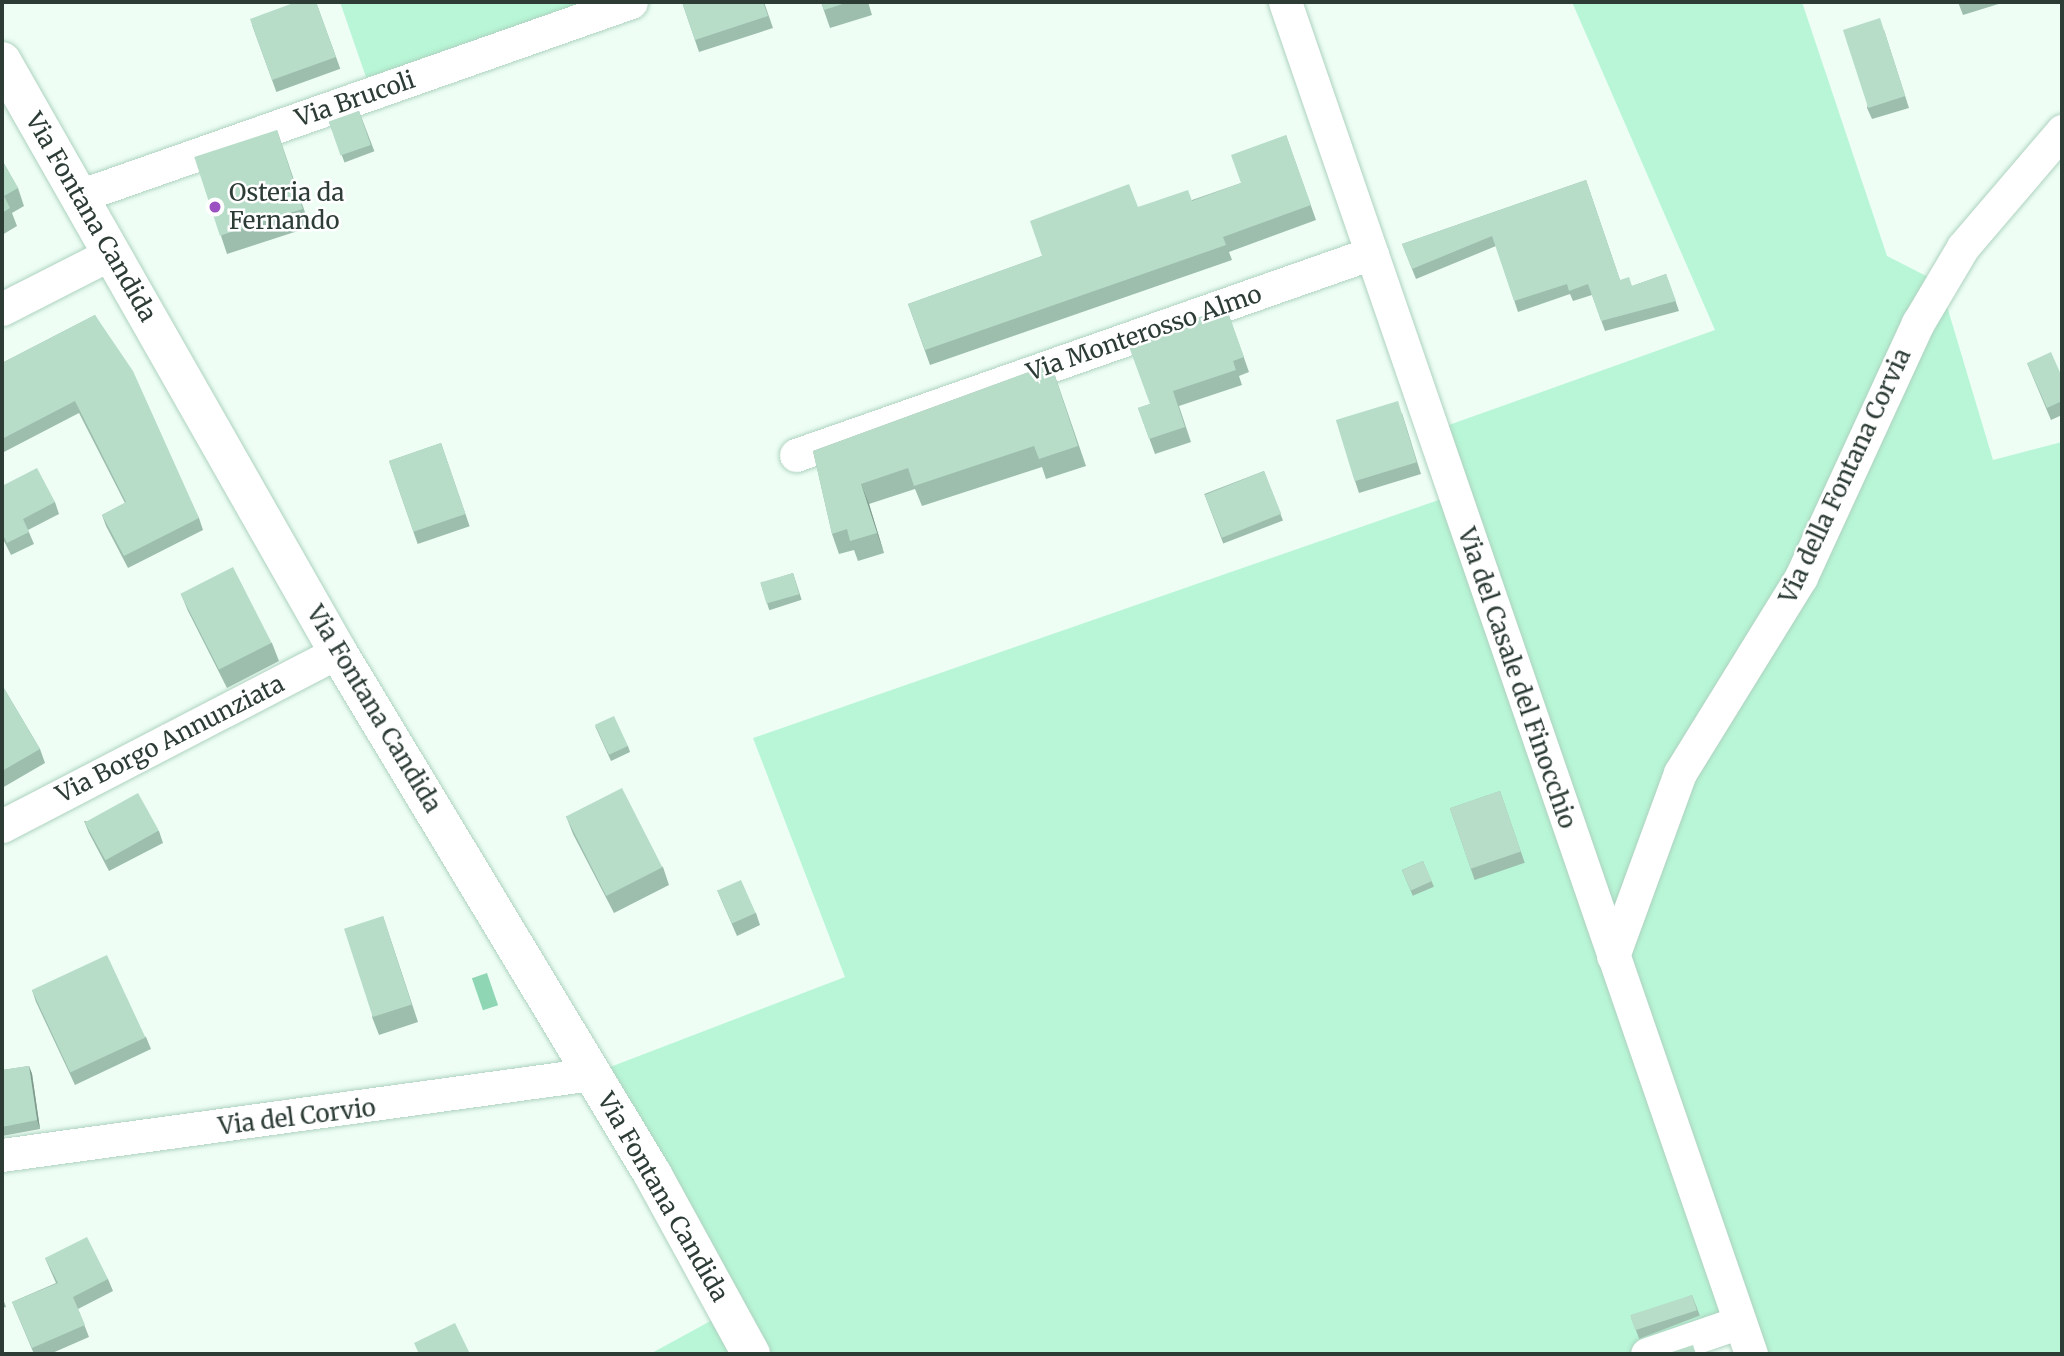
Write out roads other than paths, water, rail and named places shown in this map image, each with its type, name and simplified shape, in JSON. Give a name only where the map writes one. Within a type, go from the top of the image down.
[{"type":"main road","name":"Via Fontana Candida","points":[[2,61],[338,652],[592,1074],[751,1354]]},
{"type":"street","name":"Via Brucoli","points":[[79,195],[631,2]]},
{"type":"street","name":"Via del Casale del Finocchio","points":[[1285,2],[1751,1354]]},
{"type":"street","name":"Via della Fontana Corvia","points":[[1612,956],[1680,773],[1805,570],[1917,323],[1963,247],[2062,131]]},
{"type":"street","points":[[2,309],[112,253]]},
{"type":"street","name":"Via Monterosso Almo","points":[[796,455],[1372,253]]},
{"type":"street","name":"Via Borgo Annunziata","points":[[2,827],[338,652]]},
{"type":"street","name":"Via del Corvio","points":[[2,1155],[592,1074]]},
{"type":"street","points":[[1647,1354],[1740,1322]]},
{"type":"place","name":"Osteria da Fernando","points":[[215,207]]}]
